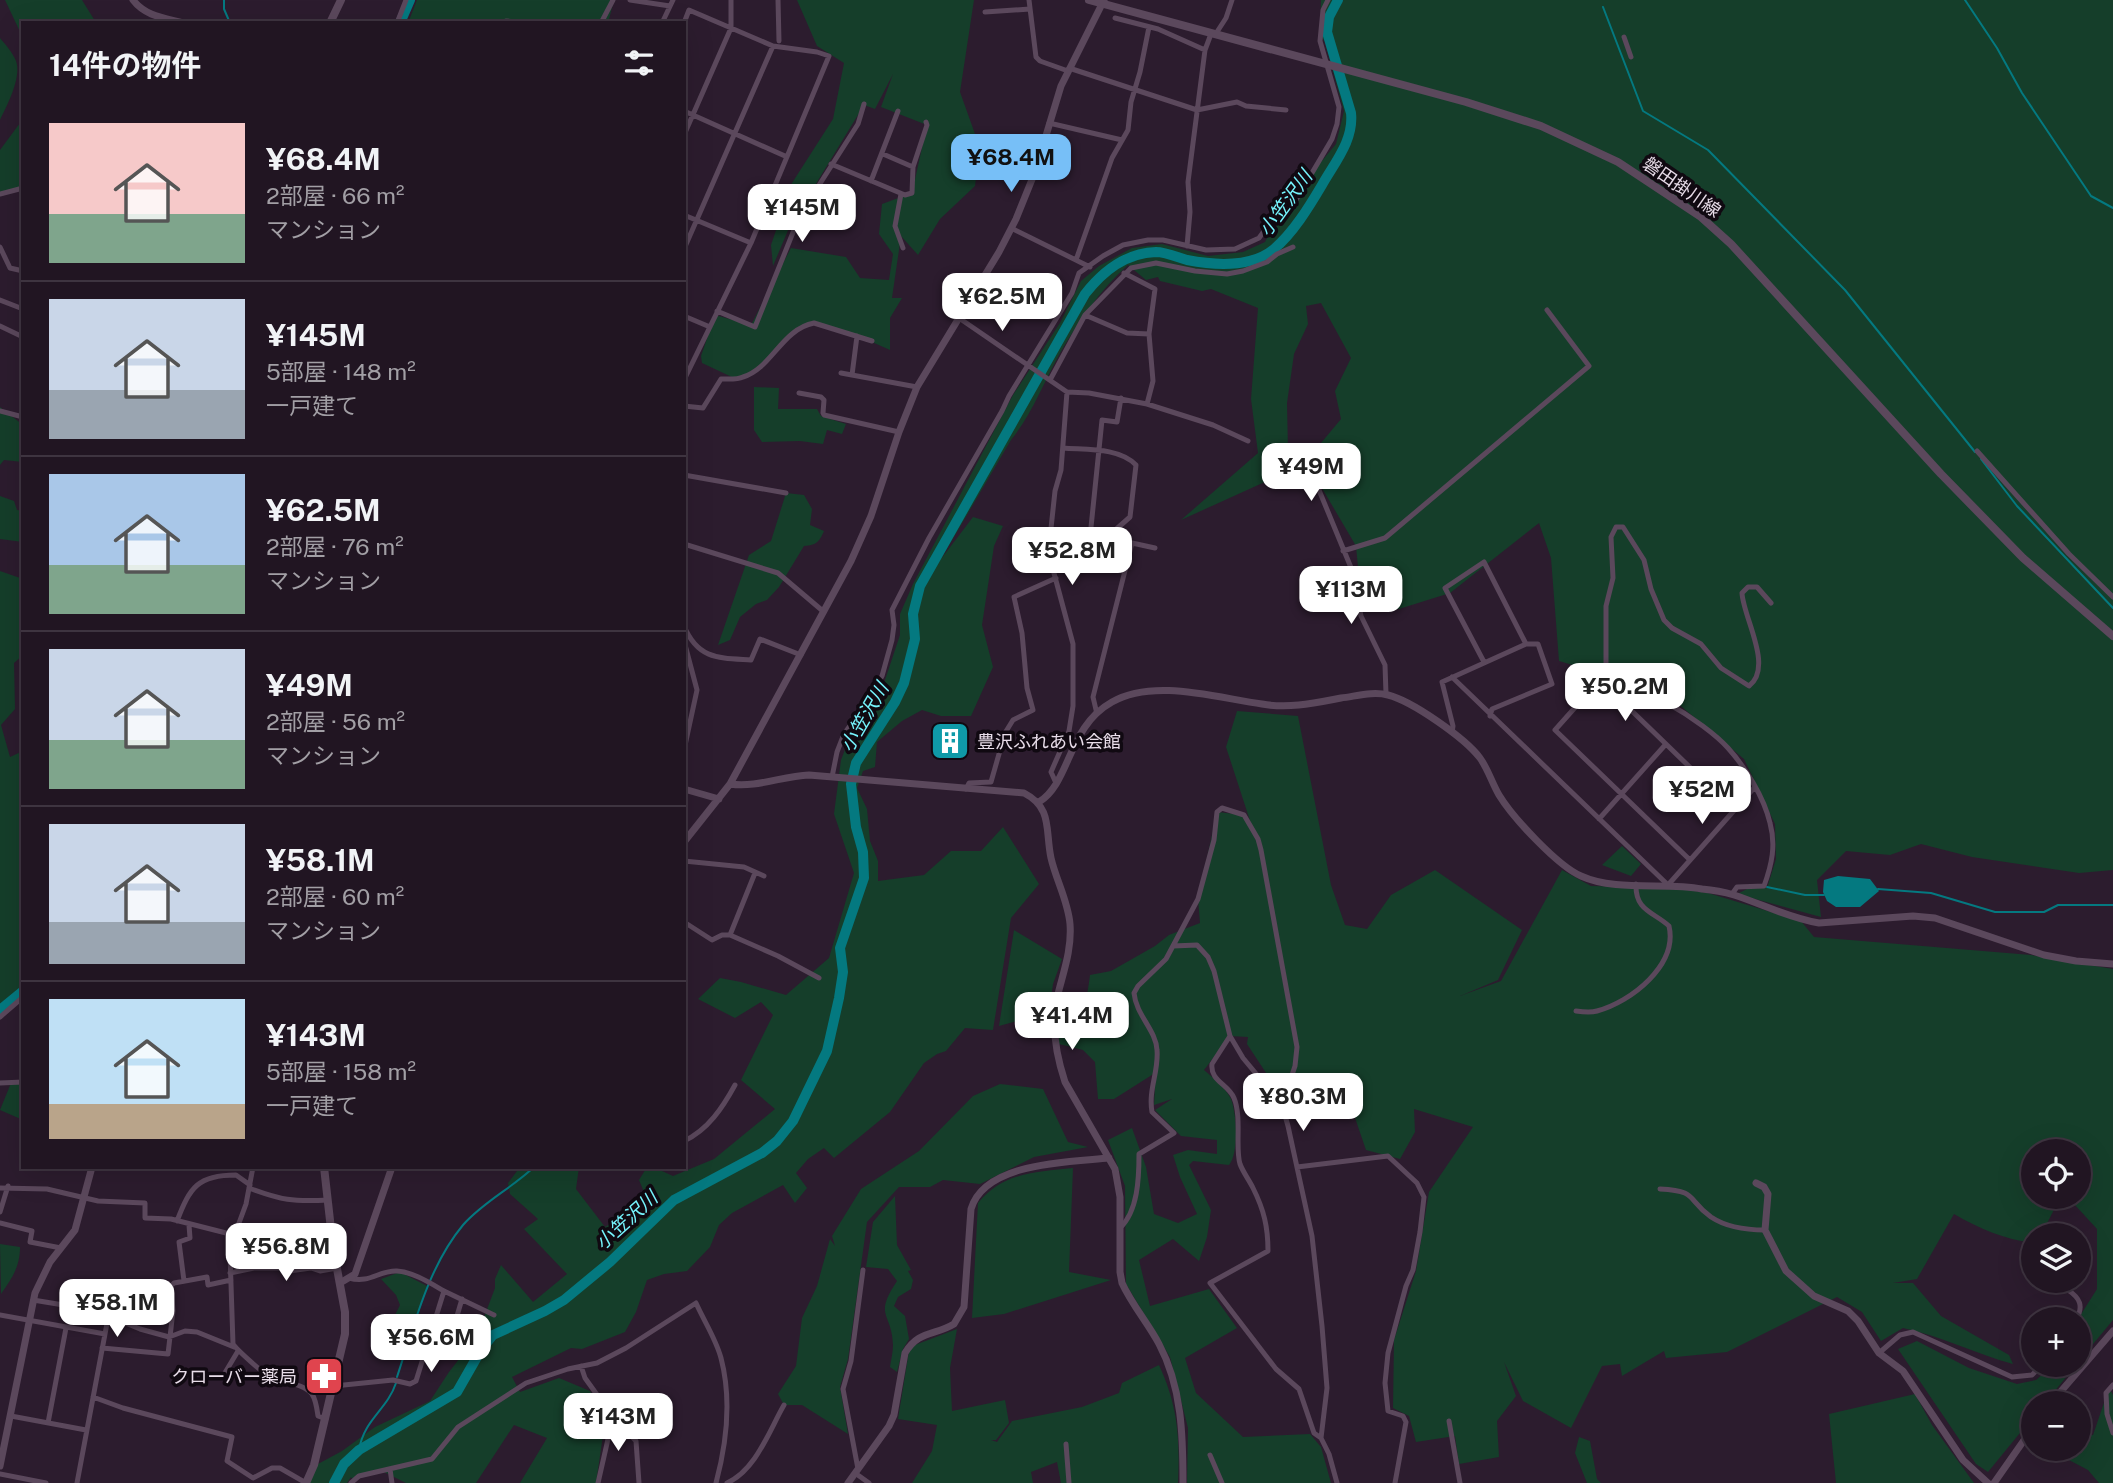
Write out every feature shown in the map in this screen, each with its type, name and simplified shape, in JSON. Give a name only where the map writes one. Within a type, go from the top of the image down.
[{"type":"main road","points":[[331,21],[341,0]]},
{"type":"main road","name":"磐田掛川線","points":[[1089,0],[1466,102],[1541,126],[1618,162],[1701,217],[1731,244],[1941,474],[2023,558],[2113,636]]},
{"type":"main road","points":[[306,1483],[314,1465],[345,1334],[345,1312],[324,1169]]},
{"type":"street","points":[[134,0],[142,10],[176,21]]},
{"type":"street","points":[[398,21],[406,0]]},
{"type":"street","points":[[602,21],[612,0]]},
{"type":"street","points":[[629,0],[672,3],[664,21]]},
{"type":"street","points":[[686,131],[731,28],[731,0]]},
{"type":"street","points":[[778,0],[779,41]]},
{"type":"street","points":[[1029,0],[1036,57],[1197,110],[1237,102],[1246,106],[1286,110]]},
{"type":"street","points":[[1187,246],[1190,212],[1188,182],[1205,50],[1226,18],[1232,0]]},
{"type":"street","points":[[832,777],[844,734],[881,676],[892,640],[892,610],[1009,396],[1030,368],[1072,293],[1079,273],[1103,256],[1136,241],[1163,240],[1221,251],[1242,247],[1259,239],[1272,220],[1285,212],[1296,200],[1332,139],[1339,107],[1320,41],[1323,10],[1328,0]]},
{"type":"street","points":[[686,840],[730,784],[861,541],[917,387],[1012,228],[1035,172],[1069,69],[1103,2]]},
{"type":"street","points":[[985,12],[1030,9]]},
{"type":"street","points":[[685,21],[689,10],[773,46],[829,56],[785,156],[751,243],[686,376]]},
{"type":"street","points":[[1115,18],[1149,27],[1205,50]]},
{"type":"street","points":[[1076,260],[1112,158],[1128,130],[1149,27]]},
{"type":"street","points":[[1624,37],[1631,57]]},
{"type":"street","points":[[686,245],[773,46]]},
{"type":"street","points":[[717,311],[755,327],[800,215],[858,124],[864,104]]},
{"type":"street","points":[[871,181],[898,111]]},
{"type":"street","points":[[686,112],[785,156]]},
{"type":"street","points":[[831,164],[901,194],[912,193],[913,167],[926,122]]},
{"type":"street","points":[[1049,123],[1122,140]]},
{"type":"street","points":[[883,154],[913,167]]},
{"type":"street","points":[[0,194],[21,189]]},
{"type":"street","points":[[901,194],[895,226],[903,247]]},
{"type":"street","points":[[686,216],[751,243]]},
{"type":"street","points":[[1012,228],[1090,267]]},
{"type":"street","points":[[0,247],[10,268],[21,271]]},
{"type":"street","points":[[1049,379],[1085,315],[1124,274],[1139,264],[1156,263],[1227,274],[1267,262],[1293,247]]},
{"type":"street","points":[[1124,274],[1155,289],[1149,334],[1153,382],[1147,404]]},
{"type":"street","points":[[0,300],[21,308]]},
{"type":"street","points":[[1343,551],[1385,538],[1589,366],[1547,310]]},
{"type":"street","points":[[1085,315],[1127,333],[1149,334]]},
{"type":"street","points":[[686,317],[710,327]]},
{"type":"street","points":[[959,318],[1067,392],[1147,404],[1213,425],[1248,441]]},
{"type":"street","points":[[686,406],[704,408],[721,379],[743,378],[755,371],[782,342],[805,324],[814,323],[872,341]]},
{"type":"street","points":[[0,326],[21,336]]},
{"type":"street","points":[[852,375],[857,336]]},
{"type":"street","points":[[841,373],[917,387]]},
{"type":"street","points":[[1056,783],[1051,772],[1069,731],[1074,684],[1073,643],[1051,562],[1050,533],[1055,491],[1061,470],[1067,392]]},
{"type":"street","points":[[799,393],[821,397],[824,400],[824,415],[899,432]]},
{"type":"street","points":[[1090,537],[1102,420],[1117,422],[1121,398]]},
{"type":"street","points":[[0,411],[21,416]]},
{"type":"street","points":[[1050,533],[1105,539],[1130,517],[1136,465],[1129,458],[1063,448]]},
{"type":"street","points":[[1977,451],[2069,554],[2113,597]]},
{"type":"street","points":[[1321,466],[1314,470],[1314,478],[1352,570],[1361,616],[1385,665],[1386,695]]},
{"type":"street","points":[[686,475],[786,493]]},
{"type":"street","points":[[1606,668],[1606,606],[1613,578],[1611,537],[1616,527],[1623,527],[1644,560],[1651,589],[1664,620],[1672,628],[1701,644],[1721,668],[1749,686],[1758,671],[1757,652],[1754,634],[1742,602],[1742,593],[1748,587],[1757,587],[1772,603]]},
{"type":"street","points":[[1097,714],[1093,697],[1132,542],[1155,548]]},
{"type":"street","points":[[686,545],[779,573],[824,612]]},
{"type":"street","points":[[1484,662],[1445,588],[1484,562],[1526,644]]},
{"type":"street","points":[[966,789],[969,783],[991,782],[1005,733],[1013,720],[1033,710],[1027,688],[1022,634],[1014,597],[1056,578]]},
{"type":"street","points":[[686,630],[698,648],[708,655],[721,658],[751,660],[760,639],[801,655]]},
{"type":"street","points":[[1452,734],[1453,726],[1442,682],[1526,644],[1538,644],[1552,684],[1492,709],[1490,716]]},
{"type":"street","points":[[686,741],[697,690],[686,651],[698,648]]},
{"type":"street","points":[[1452,677],[1668,885]]},
{"type":"street","points":[[1602,682],[1734,810]]},
{"type":"street","points":[[1690,860],[1555,730],[1596,684],[1613,682],[1650,694],[1691,718],[1728,748],[1754,788],[1771,826],[1773,862],[1764,886],[1738,887],[1732,894]]},
{"type":"street","points":[[1039,803],[1052,791],[1078,735],[1111,702],[1131,693],[1155,690],[1290,706],[1369,694],[1386,695],[1415,707],[1480,758],[1505,805],[1561,864],[1581,876],[1592,880],[1668,885],[1732,894],[1812,922],[1828,924],[1913,916],[1935,918],[2044,955],[2113,964]]},
{"type":"street","points":[[1599,819],[1666,744]]},
{"type":"street","points":[[730,784],[753,785],[799,776],[832,777],[1024,793],[1039,803],[1044,811],[1051,858],[1070,923],[1068,958],[1057,1001],[1054,1031],[1061,1069],[1065,1082],[1109,1158],[1119,1183],[1122,1283],[1161,1347],[1174,1383],[1183,1441],[1182,1483]]},
{"type":"street","points":[[1668,885],[1754,788]]},
{"type":"street","points":[[686,790],[719,799]]},
{"type":"street","points":[[1120,1228],[1129,1220],[1139,1154],[1174,1133],[1152,1112],[1151,1088],[1157,1064],[1157,1048],[1138,1012],[1134,993],[1166,959],[1198,898],[1214,840],[1217,812],[1222,808],[1239,812],[1248,819],[1261,850],[1295,1034],[1295,1066],[1282,1105]]},
{"type":"street","points":[[686,861],[744,867],[764,876]]},
{"type":"street","points":[[730,935],[755,873]]},
{"type":"street","points":[[1576,1011],[1597,1012],[1629,996],[1648,980],[1667,956],[1671,934],[1669,926],[1653,917],[1643,907],[1637,898],[1636,884]]},
{"type":"street","points":[[686,923],[712,940],[722,935],[730,935],[820,978]]},
{"type":"street","points":[[1174,946],[1197,945],[1208,957],[1230,1036],[1242,1058],[1282,1105],[1312,1237],[1326,1388],[1321,1438]]},
{"type":"street","points":[[0,1017],[21,999]]},
{"type":"street","points":[[1230,1036],[1211,1069],[1213,1076],[1226,1086],[1233,1097],[1240,1139],[1240,1163],[1265,1216],[1268,1251],[1210,1283],[1276,1369],[1298,1389],[1314,1433],[1321,1438],[1329,1454],[1336,1483]]},
{"type":"street","points":[[0,1083],[21,1082]]},
{"type":"street","points":[[686,1140],[699,1132],[723,1107],[735,1085]]},
{"type":"street","points":[[1297,1167],[1388,1156],[1422,1189],[1424,1197],[1413,1270],[1395,1322],[1386,1370],[1388,1411],[1402,1416],[1406,1422],[1395,1483]]},
{"type":"street","points":[[848,1483],[894,1415],[905,1353],[910,1345],[925,1334],[954,1324],[964,1307],[974,1198],[990,1184],[1023,1168],[1109,1158]]},
{"type":"street","points":[[0,1466],[33,1300],[39,1281],[50,1262],[75,1230],[92,1169]]},
{"type":"street","points":[[218,1169],[219,1175]]},
{"type":"street","points":[[223,1376],[236,1349],[230,1254],[246,1204],[253,1169]]},
{"type":"street","points":[[340,1283],[355,1274],[391,1169]]},
{"type":"street","points":[[177,1221],[192,1189],[199,1182],[219,1175],[236,1175],[249,1186],[277,1198],[295,1202],[327,1199]]},
{"type":"street","points":[[1756,1183],[1764,1187],[1768,1194],[1765,1230],[1786,1271],[1814,1296],[1848,1311],[1858,1321],[1879,1353],[1903,1371],[1963,1460],[1988,1483]]},
{"type":"street","points":[[0,1212],[8,1186]]},
{"type":"street","points":[[0,1188],[8,1186],[47,1189],[110,1202],[145,1203],[145,1218],[177,1221],[234,1235]]},
{"type":"street","points":[[1660,1189],[1685,1192],[1712,1217],[1733,1226],[1765,1230]]},
{"type":"street","points":[[0,1223],[32,1231],[30,1242],[61,1248]]},
{"type":"street","points":[[184,1281],[179,1242],[190,1238],[189,1225]]},
{"type":"street","points":[[102,1348],[168,1354],[173,1311],[171,1286],[174,1283],[206,1277],[208,1284],[254,1268],[311,1268],[320,1271],[337,1268]]},
{"type":"street","points":[[863,1270],[851,1361],[843,1389],[856,1471],[869,1483]]},
{"type":"street","points":[[349,1278],[359,1281],[396,1271],[419,1278],[494,1315]]},
{"type":"street","points":[[77,1483],[114,1287]]},
{"type":"street","points":[[334,1386],[393,1380],[410,1384],[416,1381],[444,1290]]},
{"type":"street","points":[[2071,1293],[2082,1307]]},
{"type":"street","points":[[426,1347],[446,1353],[462,1299]]},
{"type":"street","points":[[33,1300],[94,1310],[140,1329],[171,1337],[186,1331],[197,1332],[236,1349],[268,1376],[310,1391],[318,1416],[326,1419]]},
{"type":"street","points":[[351,1483],[359,1476],[432,1459],[458,1427],[526,1384],[597,1363],[626,1348],[696,1303],[720,1356],[727,1395],[725,1440],[716,1483]]},
{"type":"street","points":[[0,1315],[105,1334]]},
{"type":"street","points":[[48,1423],[66,1328]]},
{"type":"street","points":[[2061,1391],[2113,1331]]},
{"type":"street","points":[[1879,1353],[1900,1335],[1913,1332],[2012,1377],[2021,1376]]},
{"type":"street","points":[[581,1366],[585,1378],[613,1417],[636,1441],[639,1483]]},
{"type":"street","points":[[2113,1385],[2106,1393],[2107,1414],[2113,1433]]},
{"type":"street","points":[[93,1397],[123,1408],[232,1437],[227,1461],[252,1480],[272,1468],[280,1468],[306,1483]]},
{"type":"street","points":[[727,1483],[743,1474],[751,1464],[785,1405]]},
{"type":"street","points":[[11,1416],[86,1430]]},
{"type":"street","points":[[598,1483],[613,1417]]},
{"type":"street","points":[[1449,1421],[1460,1483]]},
{"type":"street","points":[[1066,1444],[1069,1483]]},
{"type":"street","points":[[1994,1483],[2021,1445]]},
{"type":"street","points":[[1210,1455],[1222,1483]]},
{"type":"street","points":[[390,1469],[392,1483]]},
{"type":"street","points":[[0,1474],[46,1483]]},
{"type":"street","points":[[359,1476],[360,1483]]},
{"type":"shaded area","points":[[5,0],[82,0],[95,21],[21,21],[21,34]]},
{"type":"shaded area","points":[[417,0],[614,0],[609,21],[409,21]]},
{"type":"shaded area","points":[[797,0],[974,0],[960,92],[980,148],[975,186],[940,219],[918,255],[901,236],[892,298],[902,298],[890,318],[890,350],[863,338],[817,324],[805,324],[755,371],[734,378],[702,363],[701,356],[715,315],[751,325],[791,248],[846,257],[860,278],[889,280],[893,254],[879,234],[882,204],[912,193],[927,125],[881,107],[893,74],[875,109],[864,105],[789,228],[773,266],[771,245],[792,183],[833,119],[844,63],[817,46]]},
{"type":"shaded area","points":[[1321,0],[2113,0],[2113,870],[2079,873],[1972,857],[1921,844],[1890,855],[1846,851],[1817,880],[1821,917],[1737,894],[1749,888],[1767,888],[1776,859],[1775,824],[1744,759],[1664,692],[1559,661],[1551,558],[1539,523],[1450,593],[1399,609],[1362,610],[1356,546],[1306,461],[1341,419],[1335,391],[1351,358],[1321,303],[1306,306],[1308,324],[1294,354],[1287,403],[1288,450],[1267,481],[1181,520],[1258,453],[1251,399],[1258,308],[1211,289],[1202,291],[1160,281],[1158,277],[1146,280],[1128,265],[1099,296],[1073,331],[1025,420],[941,559],[973,517],[1003,526],[994,546],[982,625],[993,667],[971,716],[941,716],[922,710],[902,721],[877,742],[875,767],[863,771],[857,788],[867,809],[870,841],[878,861],[878,881],[924,875],[951,851],[981,851],[1003,827],[1039,884],[1011,918],[993,1030],[965,1028],[946,1051],[924,1063],[890,1112],[834,1158],[824,1148],[808,1159],[796,1173],[807,1188],[795,1203],[783,1185],[732,1213],[719,1225],[710,1247],[687,1271],[664,1274],[647,1280],[636,1312],[625,1332],[582,1349],[571,1348],[512,1377],[520,1392],[559,1378],[590,1391],[606,1415],[596,1483],[520,1483],[547,1438],[514,1425],[476,1483],[406,1483],[382,1471],[353,1480],[351,1477],[347,1483],[308,1483],[318,1464],[342,1451],[375,1427],[430,1401],[477,1336],[501,1265],[533,1302],[567,1274],[524,1229],[538,1219],[510,1194],[508,1183],[518,1169],[579,1169],[576,1189],[605,1227],[647,1199],[639,1180],[646,1169],[657,1169],[673,1176],[714,1159],[775,1109],[741,1080],[773,1015],[761,1002],[735,1018],[698,999],[720,978],[786,995],[829,958],[854,873],[834,814],[841,760],[852,731],[882,689],[900,635],[900,614],[913,584],[1013,395],[1060,323],[1081,281],[1099,266],[1132,248],[1162,244],[1208,256],[1243,252],[1265,242],[1277,217],[1291,205],[1311,174],[1336,144],[1344,111],[1326,46],[1345,71],[1320,35]]},
{"type":"shaded area","points":[[0,38],[16,61],[17,75],[0,120]]},
{"type":"shaded area","points":[[21,122],[21,190],[0,195],[0,150]]},
{"type":"shaded area","points":[[754,387],[779,388],[778,409],[817,409],[821,416],[846,424],[842,434],[827,430],[823,444],[800,441],[762,442],[754,430]]},
{"type":"shaded area","points":[[0,407],[21,423],[21,462],[4,460],[0,465]]},
{"type":"shaded area","points":[[786,493],[804,495],[812,509],[810,525],[824,531],[821,538],[812,545],[804,546],[779,587],[767,600],[756,604],[740,617],[730,640],[718,645],[749,555],[771,541]]},
{"type":"shaded area","points":[[0,496],[14,501],[17,510],[21,511],[21,542],[0,539]]},
{"type":"shaded area","points":[[0,571],[21,578],[21,657],[14,663],[15,709],[1,725],[10,757],[21,752],[21,997],[0,1015]]},
{"type":"shaded area","points":[[1237,711],[1298,716],[1331,885],[1345,925],[1367,929],[1391,895],[1435,870],[1522,930],[1498,980],[1460,996],[1501,981],[1562,870],[1591,886],[1674,888],[1708,893],[1801,921],[1814,937],[2031,955],[2113,969],[2113,1320],[2091,1347],[2091,1307],[2086,1307],[2097,1289],[2097,1229],[2079,1209],[2091,1209],[2091,1139],[2021,1139],[2021,1209],[2054,1209],[2047,1223],[2021,1223],[2021,1241],[1992,1233],[1954,1214],[1917,1279],[1893,1283],[1913,1283],[1941,1316],[2009,1355],[2013,1364],[1903,1328],[1881,1341],[1862,1312],[1837,1297],[1727,1352],[1666,1358],[1664,1351],[1622,1376],[1620,1364],[1602,1366],[1571,1428],[1523,1401],[1504,1362],[1516,1396],[1497,1421],[1499,1457],[1459,1464],[1455,1436],[1416,1442],[1409,1416],[1393,1408],[1394,1340],[1416,1271],[1429,1192],[1473,1127],[1414,1109],[1415,1132],[1400,1159],[1366,1150],[1353,1112],[1297,1120],[1247,1044],[1248,1037],[1230,1036],[1204,1070],[1223,1087],[1231,1099],[1236,1133],[1232,1159],[1229,1165],[1193,1161],[1189,1165],[1211,1210],[1207,1237],[1199,1261],[1173,1239],[1139,1260],[1150,1306],[1209,1289],[1237,1328],[1185,1358],[1196,1393],[1243,1437],[1310,1434],[1321,1447],[1331,1483],[1187,1483],[1188,1428],[1170,1357],[1126,1284],[1125,1186],[1108,1140],[1132,1128],[1146,1167],[1154,1214],[1178,1223],[1197,1214],[1173,1155],[1188,1150],[1217,1154],[1217,1140],[1181,1136],[1155,1110],[1172,1099],[1154,1105],[1156,1069],[1155,1073],[1114,1099],[1098,1099],[1095,1062],[1083,1050],[1059,1044],[1058,1021],[1083,1005],[1090,975],[1111,971],[1169,935],[1200,923],[1198,899],[1217,812],[1244,815],[1254,833],[1226,747]]},
{"type":"shaded area","points":[[1622,846],[1641,864],[1631,876],[1602,865]]},
{"type":"shaded area","points":[[1838,876],[1870,879],[1879,891],[1860,907],[1836,907],[1827,901],[1823,892],[1824,880]]},
{"type":"shaded area","points":[[1014,930],[1062,959],[1053,984],[1049,1012],[999,1026]]},
{"type":"shaded area","points":[[21,1082],[21,1119],[0,1110],[11,1083]]},
{"type":"shaded area","points":[[1000,1084],[1043,1089],[1068,1142],[1088,1147],[1034,1157],[980,1184],[943,1180],[930,1187],[899,1187],[867,1222],[848,1359],[840,1387],[848,1434],[802,1405],[784,1405],[778,1394],[796,1366],[802,1318],[817,1286],[830,1239],[835,1246],[832,1236],[861,1189],[919,1151],[973,1096]]},
{"type":"shaded area","points":[[1073,1168],[1069,1272],[1111,1280],[1004,1314],[972,1318],[978,1203],[1010,1179]]},
{"type":"shaded area","points":[[895,1196],[897,1245],[911,1270],[908,1271],[913,1280],[911,1289],[898,1297],[894,1306],[905,1316],[909,1339],[903,1349],[897,1372],[890,1367],[893,1345],[885,1308],[897,1281],[888,1269],[866,1267],[873,1222]]},
{"type":"shaded area","points":[[0,1244],[20,1247],[17,1266],[1,1294]]},
{"type":"shaded area","points":[[400,1272],[427,1286],[406,1342],[398,1343],[393,1319],[400,1305],[396,1295],[381,1279]]},
{"type":"shaded area","points":[[957,1329],[950,1368],[952,1411],[1005,1400],[1009,1423],[996,1440],[991,1440],[997,1442],[1012,1421],[1082,1407],[1119,1393],[1122,1383],[1159,1365],[1174,1408],[1179,1451],[1178,1483],[1061,1483],[1057,1462],[1031,1472],[1033,1483],[912,1483],[932,1451],[937,1425],[898,1419],[909,1351],[915,1345]]},
{"type":"shaded area","points":[[1917,1341],[1969,1368],[2017,1384],[2039,1377],[2066,1377],[2055,1391],[2021,1391],[2021,1432],[1988,1472],[1976,1464],[1898,1349]]},
{"type":"shaded area","points":[[2109,1388],[2113,1395],[2113,1483],[2099,1483],[2088,1470],[2071,1461],[2091,1461],[2093,1435]]},
{"type":"shaded area","points":[[1915,1394],[1932,1425],[1974,1483],[1836,1483],[1829,1414]]},
{"type":"shaded area","points":[[1579,1437],[1590,1441],[1597,1479],[1601,1483],[1587,1483],[1575,1453]]},
{"type":"waterway","points":[[224,0],[224,9],[229,21]]},
{"type":"waterway","points":[[401,21],[410,0]]},
{"type":"waterway","name":"小笠沢川","points":[[334,1483],[344,1464],[359,1450],[457,1392],[481,1350],[493,1335],[564,1300],[610,1262],[674,1200],[762,1153],[777,1141],[793,1121],[827,1051],[843,972],[840,948],[864,878],[863,852],[856,827],[851,784],[856,763],[904,683],[915,639],[913,614],[920,586],[1085,294],[1099,278],[1125,260],[1145,253],[1160,252],[1187,260],[1220,264],[1254,259],[1274,249],[1300,219],[1338,159],[1350,132],[1351,113],[1327,32],[1329,17],[1338,0]]},
{"type":"waterway","points":[[1965,0],[1997,48],[2022,93],[2091,196],[2113,208]]},
{"type":"waterway","points":[[1603,7],[1643,111],[1708,150],[1845,290],[1975,452]]},
{"type":"waterway","points":[[1981,459],[2017,506],[2113,608]]},
{"type":"waterway","points":[[1767,887],[1805,895],[1824,895]]},
{"type":"waterway","points":[[1878,889],[1931,893],[1995,912],[2044,912],[2058,905],[2113,905]]},
{"type":"waterway","points":[[0,1010],[21,993]]},
{"type":"waterway","points":[[397,1377],[423,1298],[451,1241],[471,1217],[532,1169]]},
{"type":"waterway","points":[[359,1450],[366,1430],[396,1383]]},
{"type":"place","name":"豊沢ふれあい会館","points":[[950,741]]},
{"type":"place","name":"クローバー薬局","points":[[324,1376]]}]
